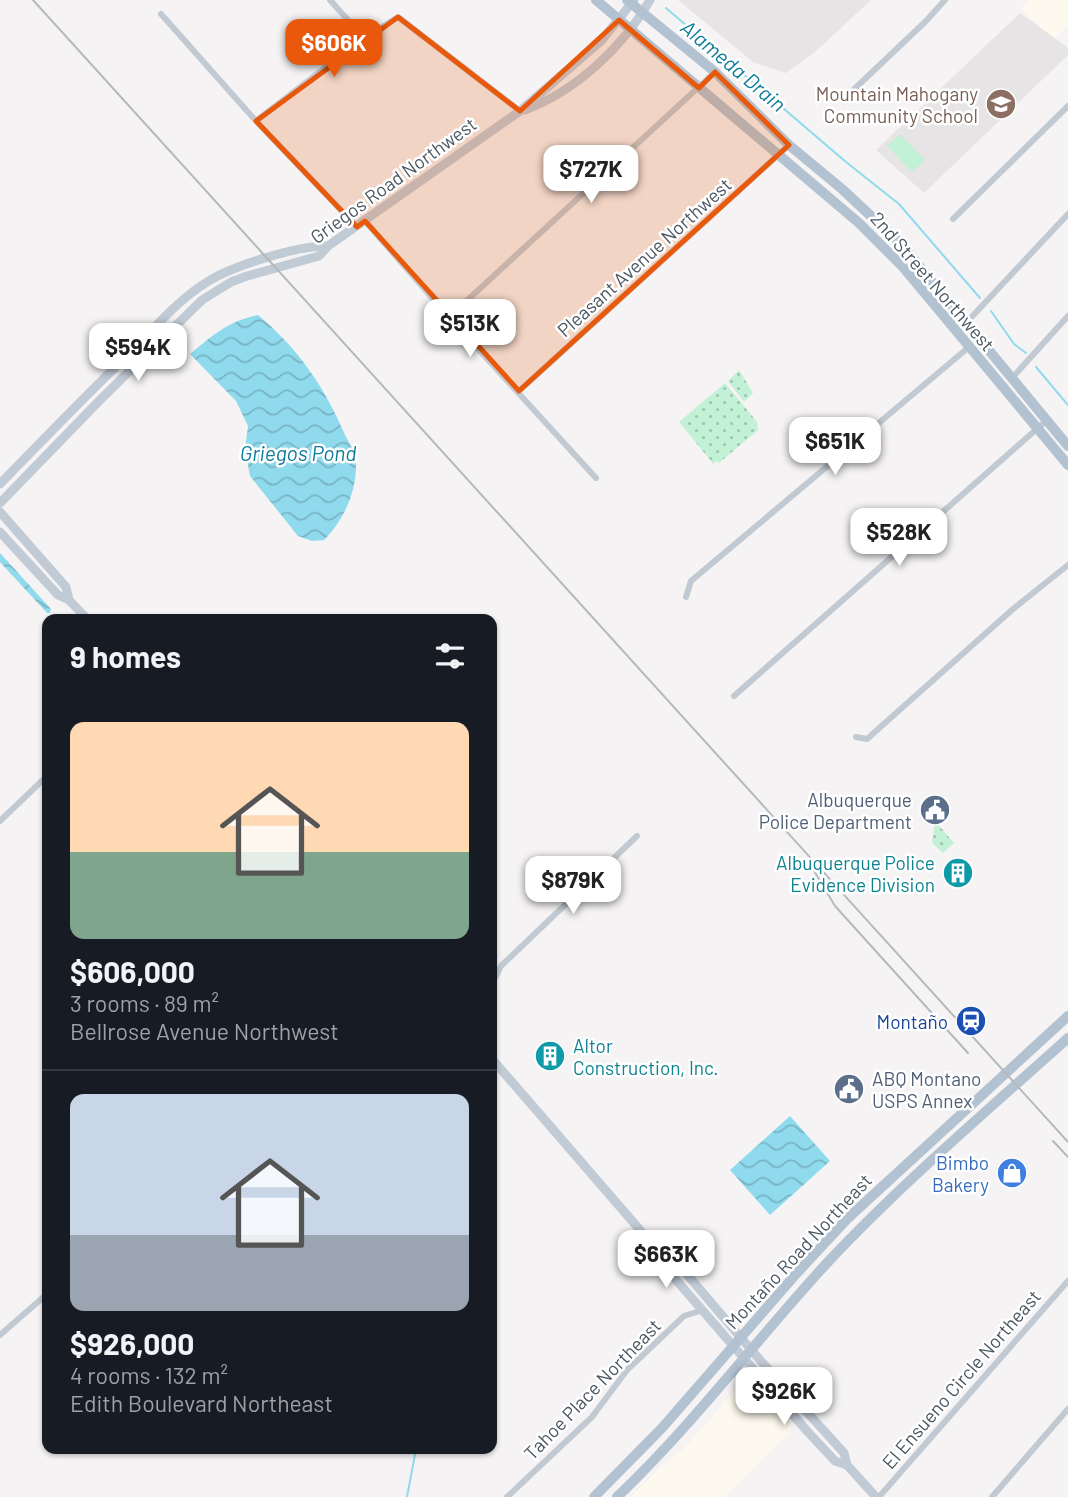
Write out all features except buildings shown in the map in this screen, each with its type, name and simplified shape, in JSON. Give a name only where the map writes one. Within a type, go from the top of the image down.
[{"type":"main road","name":"2nd Street Northwest","points":[[596,0],[780,154],[893,256],[1068,465]]},
{"type":"main road","name":"Griegos Road Northwest","points":[[520,111],[543,103],[568,87],[609,52],[630,30],[650,0]]},
{"type":"main road","name":"2nd Street Northwest","points":[[631,1],[715,72],[789,145],[842,189],[901,244],[1068,446]]},
{"type":"main road","name":"Griegos Road Northwest","points":[[0,503],[202,300],[231,282],[319,256],[328,246],[520,111],[594,48],[619,20],[631,1]]},
{"type":"main road","points":[[0,484],[194,291],[229,270],[314,245],[328,246]]},
{"type":"main road","points":[[0,512],[66,587],[69,600]]},
{"type":"main road","points":[[2,536],[58,595],[69,600],[82,614]]},
{"type":"main road","name":"Montaño Road Northeast","points":[[594,1497],[662,1428],[854,1212],[1068,1016]]},
{"type":"main road","name":"Montaño Road Northeast","points":[[617,1497],[664,1450],[823,1268],[867,1222],[1068,1038]]},
{"type":"main road","points":[[497,1067],[659,1252],[664,1266],[744,1358],[835,1461],[847,1465],[877,1497]]},
{"type":"main road","points":[[659,1252],[673,1258],[844,1453],[847,1465]]},
{"type":"street","points":[[330,0],[365,38]]},
{"type":"street","points":[[846,97],[945,0]]},
{"type":"street","points":[[161,14],[256,121],[361,224],[519,391],[596,478]]},
{"type":"street","points":[[256,121],[365,38],[398,18],[520,111]]},
{"type":"street","points":[[449,317],[715,72]]},
{"type":"street","points":[[953,219],[1068,106]]},
{"type":"street","name":"Pleasant Avenue Northwest","points":[[519,391],[789,145]]},
{"type":"street","points":[[967,321],[1068,214]]},
{"type":"street","points":[[1012,378],[1067,320]]},
{"type":"street","points":[[686,597],[691,581],[968,347]]},
{"type":"street","points":[[734,696],[1047,420]]},
{"type":"street","points":[[856,737],[867,739],[1013,609],[1068,565]]},
{"type":"street","points":[[0,821],[42,781]]},
{"type":"street","points":[[497,973],[501,965],[637,836]]},
{"type":"street","name":"El Ensueno Circle Northeast","points":[[877,1497],[1067,1282]]},
{"type":"street","points":[[0,1335],[42,1298]]},
{"type":"street","name":"Tahoe Place Northeast","points":[[507,1497],[592,1417],[627,1370],[684,1316],[703,1310]]},
{"type":"street","points":[[992,1497],[1068,1409]]},
{"type":"highlighted area","points":[[398,17],[520,111],[619,20],[699,88],[715,72],[789,145],[519,391],[365,221],[357,227],[256,121]]},
{"type":"shaded area","points":[[678,0],[871,0],[815,52],[786,73],[753,62]]},
{"type":"shaded area","points":[[1030,0],[1068,0],[1068,26],[1054,38],[1020,9]]},
{"type":"shaded area","points":[[1020,13],[1068,48],[1068,55],[924,193],[876,150]]},
{"type":"shaded area","points":[[750,1379],[792,1423],[791,1432],[725,1497],[630,1497],[664,1464],[682,1451],[744,1380]]},
{"type":"green space","points":[[900,134],[925,160],[912,172],[887,146]]},
{"type":"green space","points":[[739,370],[753,393],[744,402],[728,381]]},
{"type":"green space","points":[[725,383],[757,422],[758,430],[719,463],[716,461],[715,466],[679,422]]},
{"type":"green space","points":[[935,821],[954,843],[943,853],[932,843]]},
{"type":"water","name":"Griegos Pond","points":[[258,315],[310,370],[355,456],[356,473],[352,494],[338,523],[324,540],[312,541],[298,536],[250,476],[245,449],[248,426],[236,401],[190,354],[229,325]]},
{"type":"water","points":[[0,553],[51,609],[50,613],[47,613],[0,562]]},
{"type":"water","points":[[790,1116],[830,1161],[770,1215],[730,1170]]},
{"type":"waterway","name":"Alameda Drain","points":[[666,8],[899,204],[980,298]]},
{"type":"waterway","name":"Alameda Drain","points":[[991,311],[1014,344],[1026,353]]},
{"type":"waterway","name":"Alameda Drain","points":[[1036,367],[1068,405]]},
{"type":"waterway","points":[[407,1497],[415,1454]]},
{"type":"railway","points":[[33,0],[1068,1142]]},
{"type":"railway","points":[[813,869],[835,906],[968,1053]]},
{"type":"railway","points":[[1053,1141],[1068,1157]]},
{"type":"place","name":"Mountain Mahogany Community School","points":[[1001,104]]},
{"type":"place","name":"Albuquerque Police Department","points":[[935,810]]},
{"type":"place","name":"Albuquerque Police Evidence Division","points":[[958,873]]},
{"type":"place","name":"Montaño","points":[[971,1021]]},
{"type":"place","name":"Altor Construction, Inc.","points":[[550,1056]]},
{"type":"place","name":"ABQ Montano USPS Annex","points":[[849,1089]]},
{"type":"place","name":"Bimbo Bakery","points":[[1012,1173]]}]
